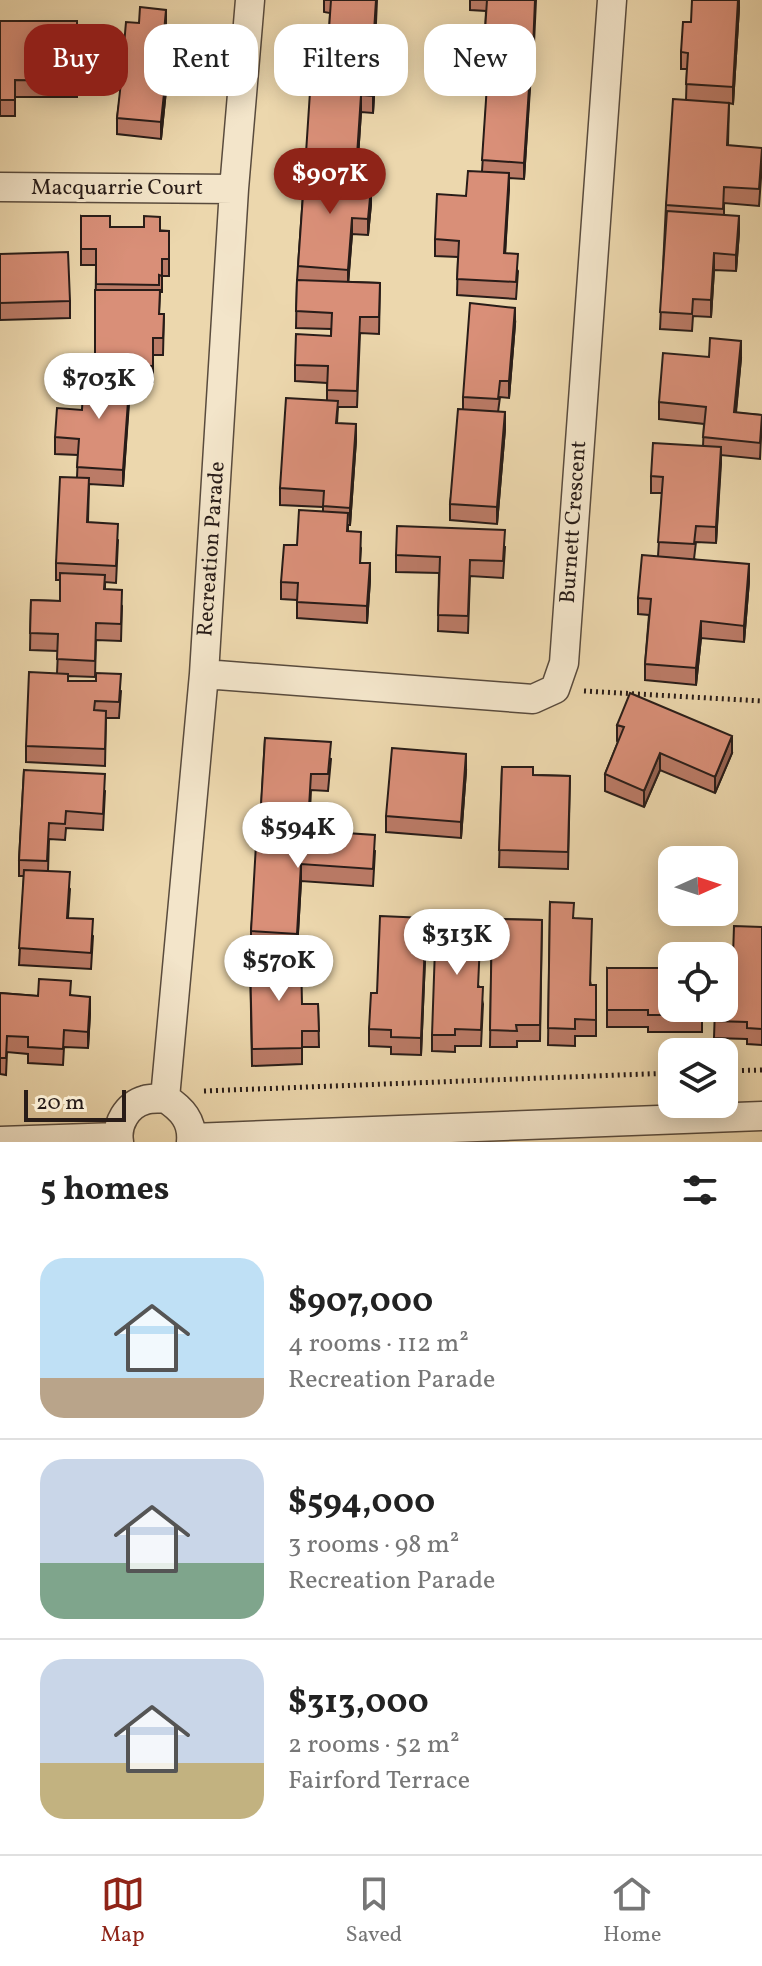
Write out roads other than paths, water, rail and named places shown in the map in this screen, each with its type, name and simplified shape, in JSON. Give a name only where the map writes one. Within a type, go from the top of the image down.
[{"type":"street","name":"Recreation Parade","points":[[165,1098],[204,674],[234,189],[250,0]]},
{"type":"street","name":"Burnett Crescent","points":[[204,674],[533,699],[555,689],[564,663],[612,0]]},
{"type":"street","name":"Macquarrie Court","points":[[0,187],[234,189]]},
{"type":"street","points":[[0,1141],[118,1139],[122,1118],[133,1106],[145,1100],[165,1098],[184,1112],[191,1125],[192,1140],[592,1132],[762,1116]]}]
